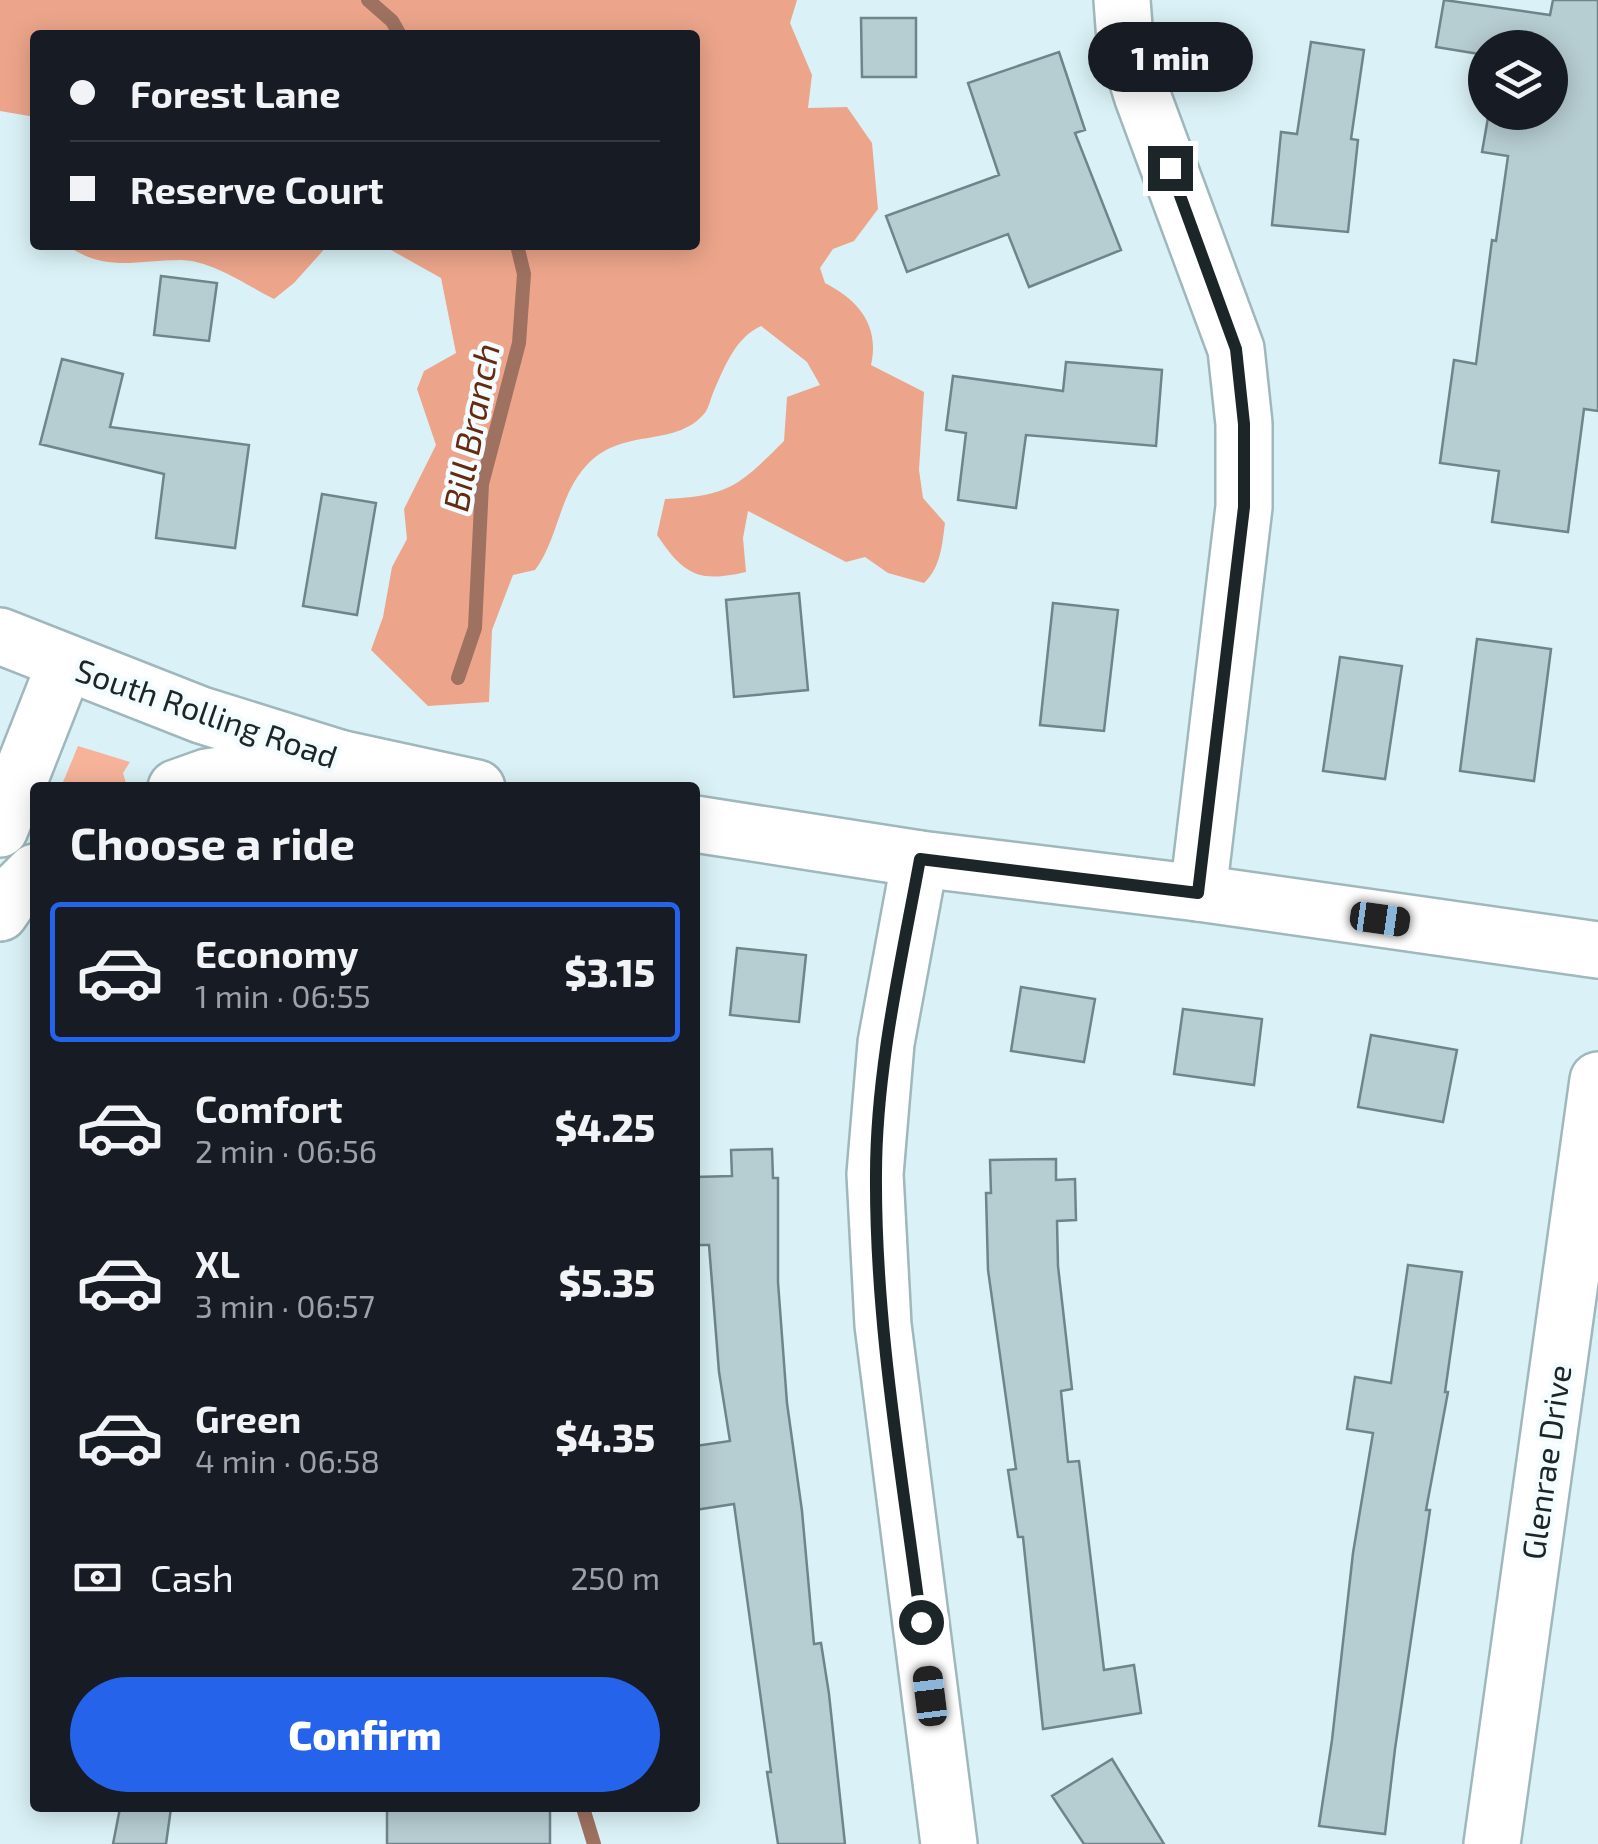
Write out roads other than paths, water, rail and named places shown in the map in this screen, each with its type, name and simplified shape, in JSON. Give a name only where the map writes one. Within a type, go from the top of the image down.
[{"type":"street","points":[[1122,0],[1124,40],[1236,349],[1244,424],[1244,507],[1198,893]]},
{"type":"street","name":"South Rolling Road","points":[[0,636],[201,715],[339,758],[449,782]]},
{"type":"street","points":[[0,829],[65,664]]},
{"type":"street","points":[[193,782],[339,758]]},
{"type":"street","points":[[700,825],[920,859],[1198,893],[1598,950]]},
{"type":"street","points":[[920,859],[886,1043],[876,1174],[883,1326],[949,1844]]},
{"type":"street","points":[[0,913],[30,878]]},
{"type":"street","name":"Glenrae Drive","points":[[1492,1844],[1598,1080]]},
{"type":"waterway","name":"Bill Branch","points":[[368,0],[397,30]]},
{"type":"waterway","name":"Bill Branch","points":[[458,678],[475,628],[482,484],[519,343],[524,274],[518,250]]},
{"type":"waterway","name":"Bill Branch","points":[[584,1812],[594,1844]]}]
